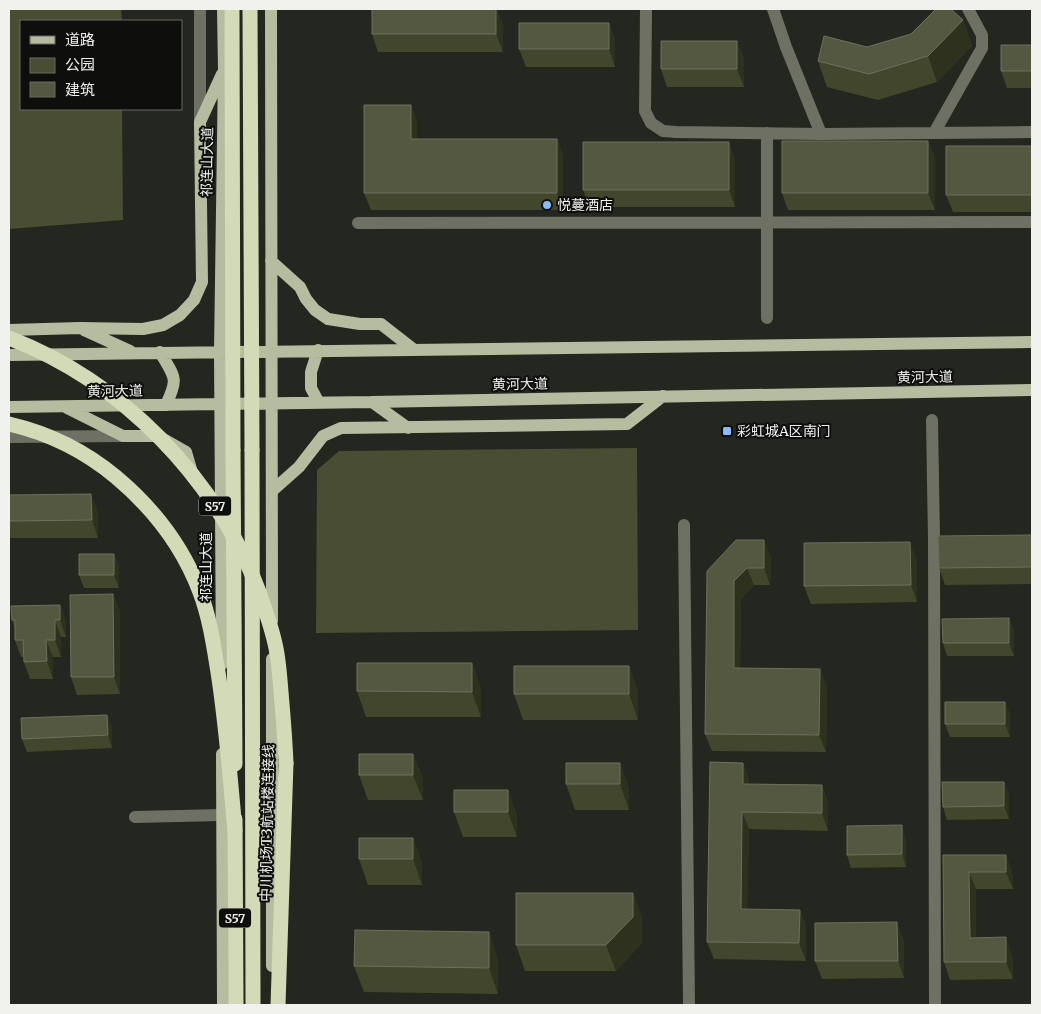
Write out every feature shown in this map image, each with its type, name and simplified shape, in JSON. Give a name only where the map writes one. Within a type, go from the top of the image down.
[{"type":"highway","points":[[232,9],[235,831]]},
{"type":"highway","points":[[250,9],[253,1005]]},
{"type":"highway","name":"中川机场T3航站楼连接线","points":[[9,338],[41,352],[90,380],[113,396],[155,433],[187,468],[212,502],[234,537],[255,582],[277,653],[286,763],[278,1005]]},
{"type":"highway","points":[[9,424],[54,439],[110,472],[126,485],[156,516],[181,552],[200,591],[212,633],[222,697],[235,831]]},
{"type":"highway","name":"S57","points":[[235,831],[236,1005]]},
{"type":"main road","name":"祁连山大道","points":[[223,9],[224,70],[220,351],[223,1005]]},
{"type":"main road","points":[[271,9],[272,1005]]},
{"type":"main road","points":[[9,330],[143,329],[163,325],[180,315],[194,300],[202,282],[200,122],[224,70]]},
{"type":"main road","points":[[271,261],[300,287],[306,299],[315,310],[328,319],[360,324],[381,324],[413,349]]},
{"type":"main road","points":[[80,328],[134,353]]},
{"type":"main road","points":[[9,355],[1032,342]]},
{"type":"main road","points":[[318,350],[311,372],[311,388],[319,403]]},
{"type":"main road","points":[[160,352],[174,376],[174,388],[166,405]]},
{"type":"main road","name":"黄河大道","points":[[9,407],[220,405],[1032,390]]},
{"type":"main road","points":[[272,491],[299,467],[323,436],[341,428],[627,424],[663,396]]},
{"type":"main road","points":[[372,402],[408,428]]},
{"type":"main road","points":[[65,406],[123,436],[158,436],[186,452],[196,485]]},
{"type":"street","points":[[200,9],[200,122]]},
{"type":"street","points":[[646,9],[645,111],[651,123],[663,131],[821,134],[1032,132]]},
{"type":"street","points":[[773,9],[821,134]]},
{"type":"street","points":[[934,133],[982,48],[982,35],[968,9]]},
{"type":"street","points":[[767,133],[767,318]]},
{"type":"street","points":[[358,223],[1032,222]]},
{"type":"street","points":[[932,420],[935,1005]]},
{"type":"street","points":[[9,437],[123,436]]},
{"type":"street","points":[[684,525],[689,1005]]},
{"type":"street","points":[[135,817],[222,815]]},
{"type":"green space","points":[[9,9],[121,9],[122,20],[20,20],[20,110],[122,110],[123,220],[9,229]]},
{"type":"green space","points":[[637,448],[638,630],[316,633],[317,470],[339,451]]},
{"type":"building","points":[[372,9],[496,9],[496,34],[372,34]]},
{"type":"building","points":[[936,9],[951,9],[963,20],[928,56],[869,74],[818,61],[824,36],[867,47],[911,34]]},
{"type":"building","points":[[519,23],[609,23],[609,49],[519,49]]},
{"type":"building","points":[[661,41],[737,41],[737,69],[661,69]]},
{"type":"building","points":[[1001,45],[1032,45],[1032,71],[1001,71]]},
{"type":"building","points":[[364,105],[411,105],[411,139],[557,139],[557,193],[364,193]]},
{"type":"building","points":[[782,141],[928,141],[928,193],[782,193]]},
{"type":"building","points":[[583,142],[729,142],[729,190],[583,190]]},
{"type":"building","points":[[946,146],[1032,146],[1032,195],[946,195]]},
{"type":"building","points":[[91,494],[92,520],[9,521],[9,495]]},
{"type":"building","points":[[1032,535],[1032,567],[939,568],[938,536]]},
{"type":"building","points":[[736,540],[764,540],[764,568],[747,568],[734,581],[734,668],[820,669],[819,735],[705,734],[707,571]]},
{"type":"building","points":[[910,542],[911,585],[804,586],[804,543]]},
{"type":"building","points":[[79,554],[114,554],[114,575],[79,575]]},
{"type":"building","points":[[113,594],[114,677],[71,677],[70,595]]},
{"type":"building","points":[[60,605],[60,620],[55,620],[55,640],[46,640],[47,661],[24,662],[23,640],[15,640],[15,620],[12,620],[11,606]]},
{"type":"building","points":[[1009,618],[1009,643],[943,643],[942,619]]},
{"type":"building","points":[[357,663],[472,663],[472,692],[357,691]]},
{"type":"building","points":[[514,666],[629,666],[629,694],[514,694]]},
{"type":"building","points":[[945,702],[1005,702],[1005,724],[945,724]]},
{"type":"building","points":[[107,715],[108,735],[22,739],[21,718]]},
{"type":"building","points":[[359,754],[413,754],[413,775],[359,775]]},
{"type":"building","points":[[710,762],[743,763],[743,784],[822,785],[822,813],[742,812],[741,909],[800,910],[799,943],[707,942]]},
{"type":"building","points":[[566,763],[620,763],[620,784],[566,784]]},
{"type":"building","points":[[942,782],[1004,782],[1004,806],[943,807]]},
{"type":"building","points":[[454,790],[508,790],[508,812],[454,812]]},
{"type":"building","points":[[902,825],[902,854],[847,855],[847,826]]},
{"type":"building","points":[[359,838],[413,838],[413,859],[359,859]]},
{"type":"building","points":[[943,855],[1006,855],[1006,872],[969,872],[970,938],[1006,937],[1006,962],[944,962]]},
{"type":"building","points":[[516,893],[633,893],[633,917],[606,945],[516,945]]},
{"type":"building","points":[[897,922],[898,961],[815,961],[815,923]]},
{"type":"building","points":[[355,930],[489,932],[489,968],[354,966]]},
{"type":"place","name":"悦蔓酒店","points":[[547,205]]},
{"type":"place","name":"彩虹城A区南门","points":[[727,431]]}]
